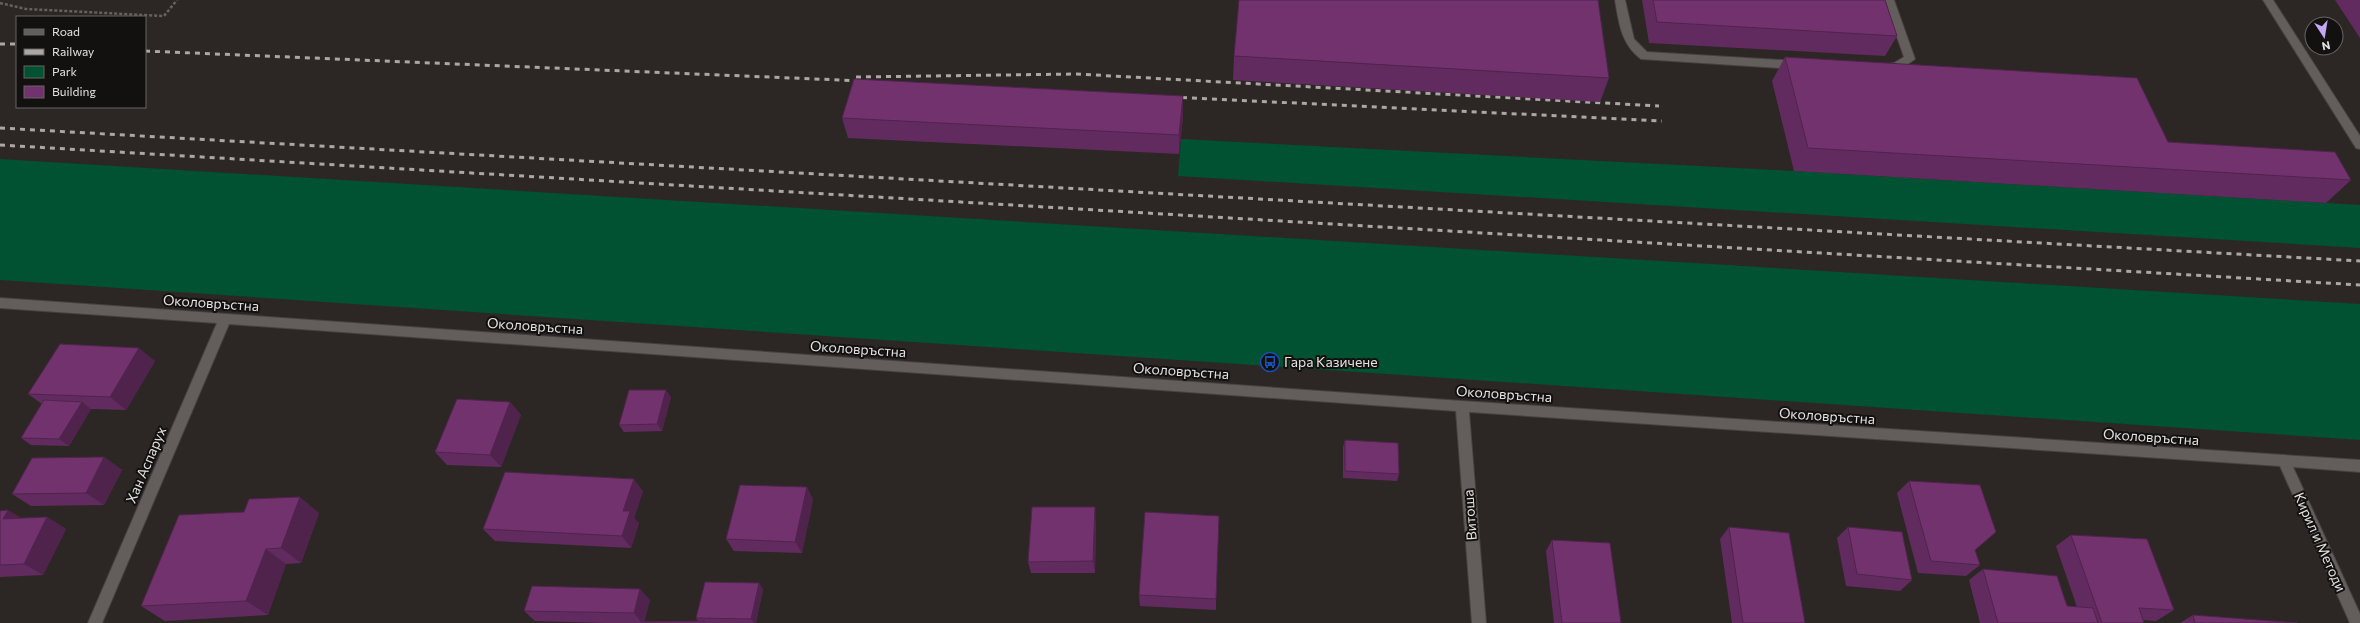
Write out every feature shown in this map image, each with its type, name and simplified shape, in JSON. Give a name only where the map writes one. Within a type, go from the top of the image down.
[{"type":"street","points":[[1620,0],[1628,40],[1635,50],[1645,56],[1810,66]]},
{"type":"street","points":[[1873,69],[1897,66],[1910,59],[1889,0]]},
{"type":"street","points":[[2268,0],[2360,145]]},
{"type":"street","name":"Околовръстна","points":[[0,303],[1462,406],[2360,466]]},
{"type":"street","name":"Хан Аспарух","points":[[95,623],[225,319]]},
{"type":"street","name":"Витоша","points":[[1462,406],[1479,623]]},
{"type":"street","name":"Кирил и Методи","points":[[2284,461],[2357,623]]},
{"type":"path","points":[[0,2],[26,9],[164,16],[176,0]]},
{"type":"green space","points":[[1181,139],[1794,171],[2360,205],[2360,248],[1178,176]]},
{"type":"green space","points":[[0,159],[2360,304],[2360,440],[0,280]]},
{"type":"building","points":[[1239,0],[1598,0],[1609,78],[1234,56]]},
{"type":"building","points":[[1653,0],[1885,0],[1897,36],[1657,22]]},
{"type":"building","points":[[1785,57],[2137,78],[2168,142],[2335,152],[2351,180],[1808,148]]},
{"type":"building","points":[[854,79],[1183,96],[1179,135],[842,118]]},
{"type":"building","points":[[60,344],[139,348],[110,397],[28,394]]},
{"type":"building","points":[[629,390],[666,390],[657,424],[619,425]]},
{"type":"building","points":[[457,399],[510,402],[490,455],[435,452]]},
{"type":"building","points":[[44,400],[82,402],[59,439],[21,438]]},
{"type":"building","points":[[1345,440],[1398,443],[1399,474],[1345,471]]},
{"type":"building","points":[[104,457],[86,493],[12,494],[32,458]]},
{"type":"building","points":[[505,472],[634,479],[623,511],[630,511],[622,536],[483,529]]},
{"type":"building","points":[[1909,481],[1980,485],[1996,532],[1975,550],[1980,565],[1931,561]]},
{"type":"building","points":[[740,485],[807,487],[795,542],[726,539]]},
{"type":"building","points":[[300,497],[281,548],[266,549],[246,601],[141,606],[179,515],[244,512],[249,499]]},
{"type":"building","points":[[1032,507],[1095,507],[1093,561],[1028,562]]},
{"type":"building","points":[[8,510],[3,519],[47,517],[24,564],[0,565],[0,511]]},
{"type":"building","points":[[1145,512],[1219,516],[1216,599],[1139,595]]},
{"type":"building","points":[[1729,527],[1789,533],[1805,623],[1743,623]]},
{"type":"building","points":[[1848,527],[1902,532],[1912,580],[1857,574]]},
{"type":"building","points":[[2071,535],[2147,539],[2174,610],[2139,608],[2144,623],[2102,623]]},
{"type":"building","points":[[1552,540],[1610,543],[1621,623],[1562,623]]},
{"type":"building","points":[[1983,569],[2057,576],[2067,606],[2093,608],[2098,623],[1998,623]]},
{"type":"building","points":[[705,582],[759,583],[751,619],[696,618]]},
{"type":"building","points":[[532,586],[640,589],[634,613],[524,611]]},
{"type":"building","points":[[2193,615],[2298,623],[2195,623]]},
{"type":"building","points":[[704,621],[704,623],[641,623],[641,622]]},
{"type":"railway","points":[[0,44],[16,44]]},
{"type":"railway","points":[[146,51],[864,81]]},
{"type":"railway","points":[[856,77],[1076,74],[1659,106]]},
{"type":"railway","points":[[1172,97],[1662,121]]},
{"type":"railway","points":[[0,128],[2360,261]]},
{"type":"railway","points":[[0,145],[2360,285]]},
{"type":"place","name":"Гара Казичене","points":[[1270,362]]}]
